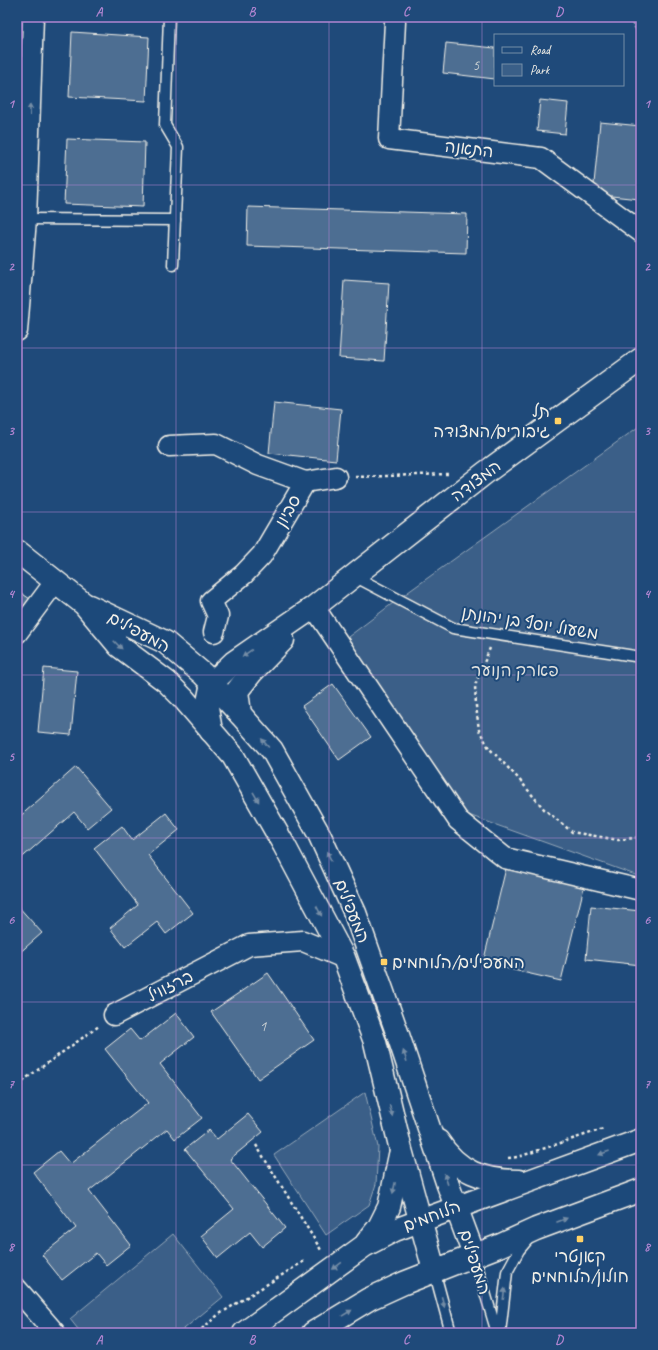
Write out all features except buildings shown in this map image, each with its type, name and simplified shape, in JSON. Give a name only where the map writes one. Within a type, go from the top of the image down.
[{"type":"street","points":[[17,330],[26,219],[33,17]]},
{"type":"street","name":"התאנה","points":[[395,22],[389,139],[541,158],[641,232]]},
{"type":"street","name":"המצודה","points":[[212,683],[234,662],[314,607],[485,474],[641,359]]},
{"type":"street","name":"סביון","points":[[169,446],[216,444],[258,466],[305,482],[262,555],[244,574],[211,601],[218,616],[214,632]]},
{"type":"street","points":[[305,482],[336,477]]},
{"type":"street","name":"המעפילים","points":[[17,551],[84,604],[165,642],[212,683],[272,750],[322,841],[355,913],[448,1185],[474,1256]]},
{"type":"street","points":[[17,633],[55,582]]},
{"type":"street","name":"המעפילים","points":[[84,604],[119,646],[167,682],[183,698],[233,756],[284,846],[344,958],[375,1042],[400,1150],[415,1198],[434,1270]]},
{"type":"street","points":[[314,607],[458,820],[505,858],[641,890]]},
{"type":"street","name":"המצודה","points":[[240,714],[237,691],[252,672],[314,607]]},
{"type":"street","points":[[212,683],[207,707],[212,731]]},
{"type":"street","name":"ברזוויל","points":[[114,1015],[249,945],[303,941],[344,958]]},
{"type":"street","points":[[430,1129],[443,1150],[454,1161],[472,1174],[500,1181],[528,1181]]},
{"type":"street","name":"הלוחמים","points":[[244,1333],[364,1246],[395,1230],[641,1140]]},
{"type":"street","points":[[364,1246],[379,1227],[389,1207],[400,1150]]},
{"type":"street","points":[[313,1333],[369,1299],[434,1270],[474,1256],[536,1229],[641,1190]]},
{"type":"street","points":[[17,1289],[55,1333]]},
{"type":"lane","points":[[169,17],[165,125],[178,147],[173,265]]},
{"type":"lane","points":[[26,219],[175,220]]},
{"type":"lane","name":"משעול יוסף בן יהונתן","points":[[354,576],[453,628],[641,657]]},
{"type":"lane","points":[[499,1333],[507,1272],[519,1250],[536,1229]]},
{"type":"lane","name":"המעפילים","points":[[474,1256],[499,1333]]},
{"type":"lane","name":"המעפילים","points":[[434,1270],[451,1333]]},
{"type":"path","points":[[336,477],[485,474]]},
{"type":"path","points":[[496,635],[476,685],[476,706],[479,730],[489,748],[517,777],[544,809],[572,832],[618,840],[641,837]]},
{"type":"path","points":[[17,1092],[25,1079],[114,1015]]},
{"type":"path","points":[[256,1145],[321,1250]]},
{"type":"path","points":[[315,1254],[327,1246]]},
{"type":"path","points":[[197,1333],[218,1315],[308,1258]]},
{"type":"green space","name":"פארק הנוער","points":[[641,425],[641,877],[463,813],[340,643],[397,600]]},
{"type":"green space","points":[[365,1092],[378,1147],[376,1184],[369,1205],[326,1235],[274,1155]]},
{"type":"green space","points":[[173,1234],[223,1297],[179,1333],[81,1333],[70,1319]]},
{"type":"place","name":"תל גיבורים/המצודה","points":[[558,421]]},
{"type":"place","name":"המעפילים/הלוחמים","points":[[384,962]]},
{"type":"place","name":"קאנטרי חולון/הלוחמים","points":[[580,1239]]}]
